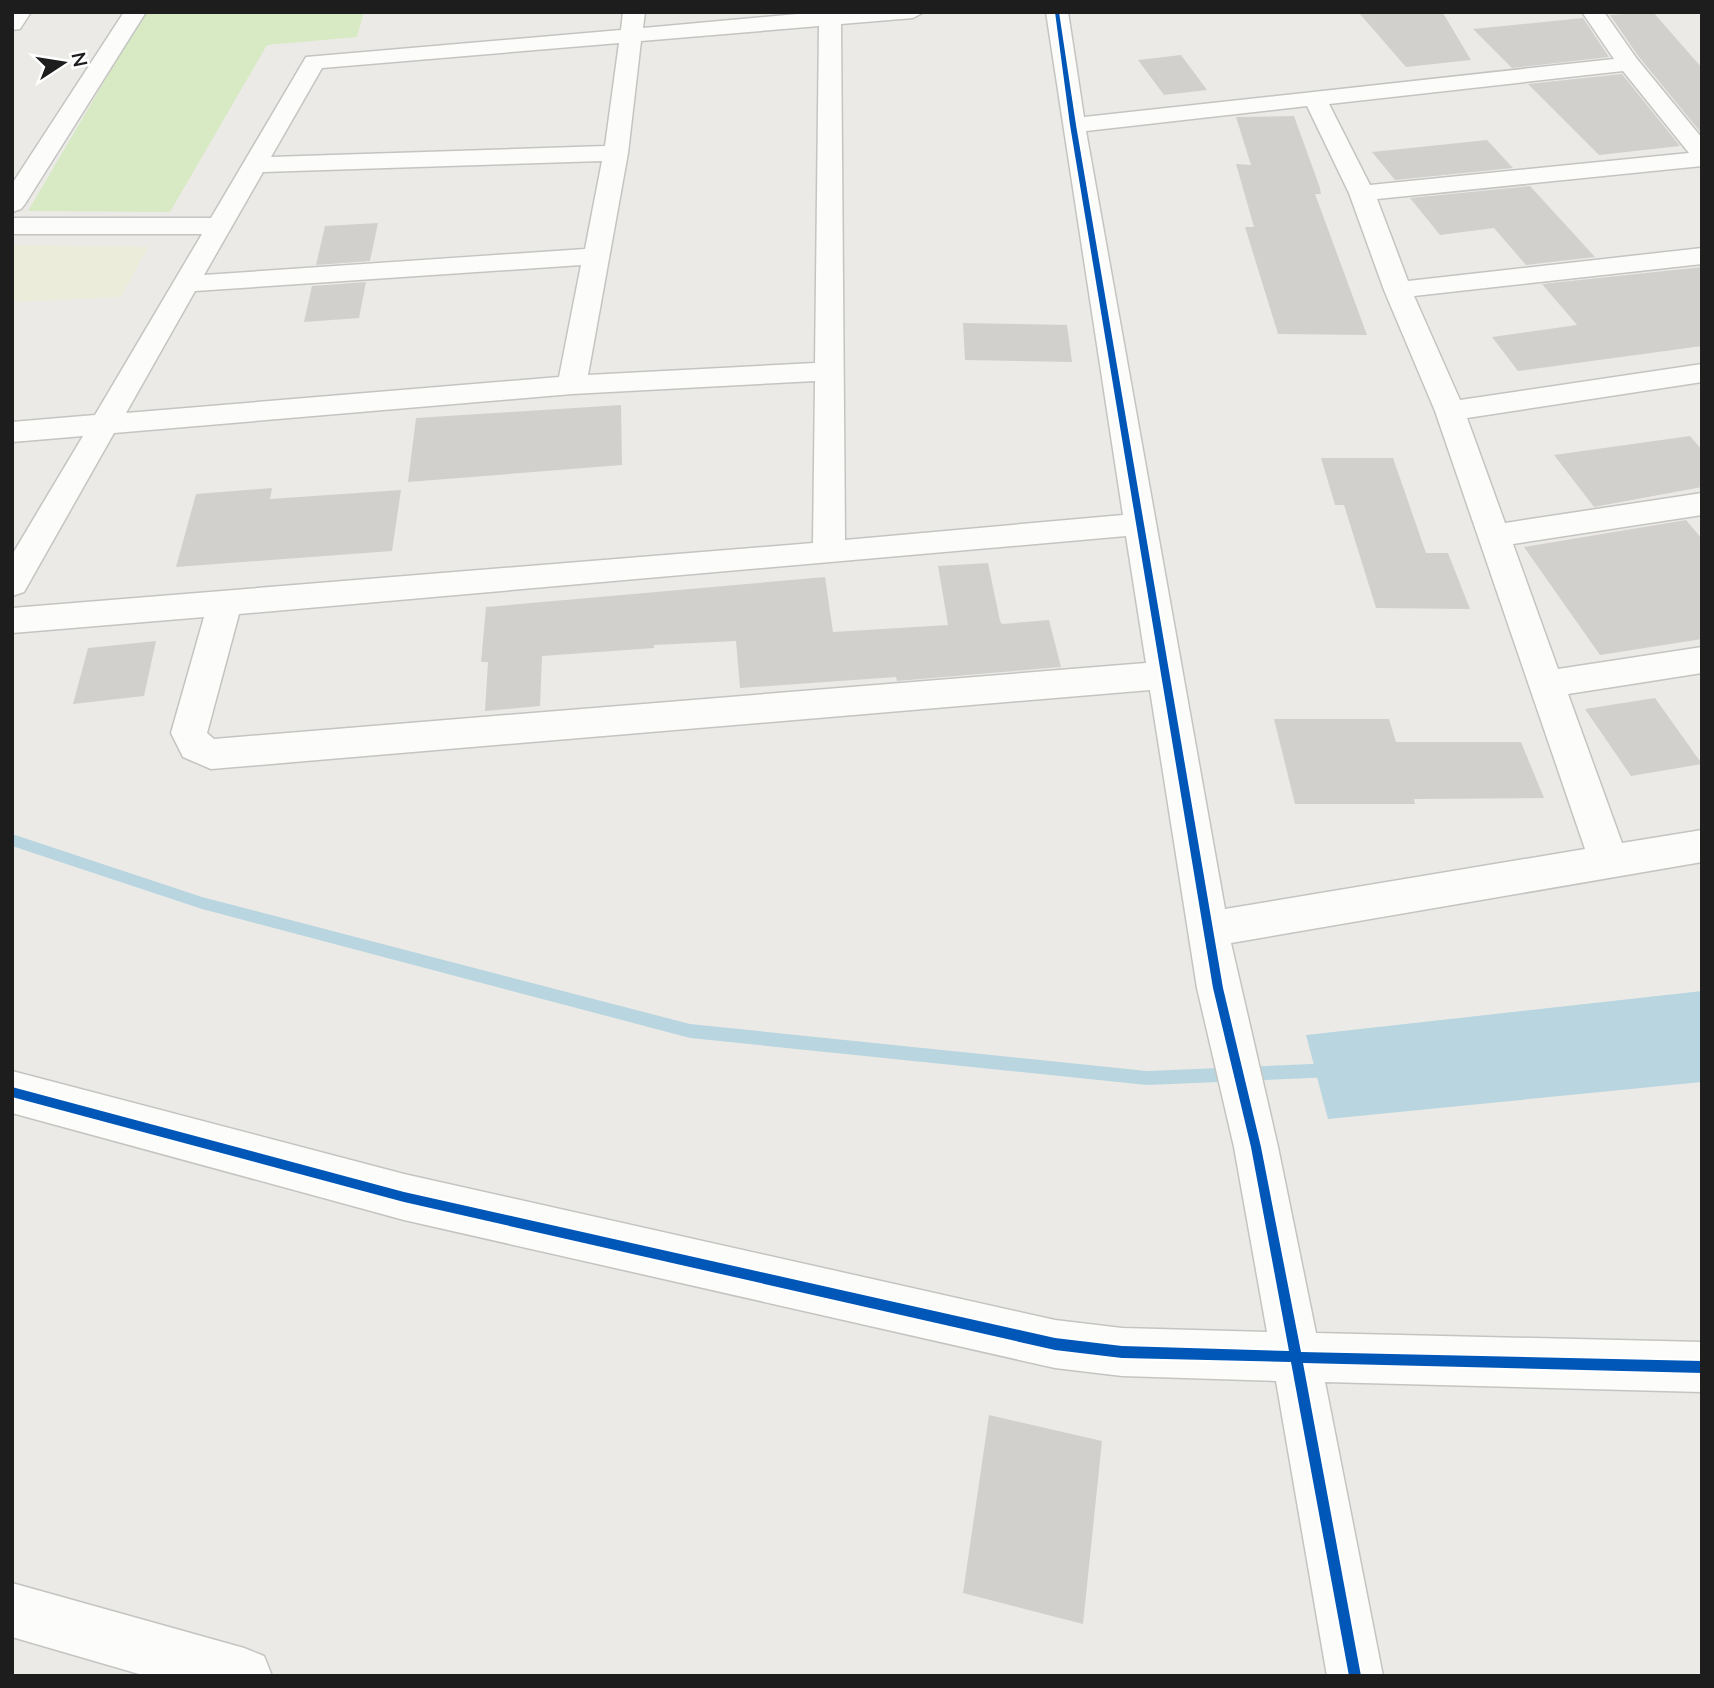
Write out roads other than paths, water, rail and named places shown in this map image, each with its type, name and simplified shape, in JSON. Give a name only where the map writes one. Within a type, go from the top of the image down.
[{"type":"street","points":[[12,23],[20,12]]},
{"type":"street","points":[[12,204],[135,12]]},
{"type":"street","points":[[12,584],[314,62],[632,24],[913,12]]},
{"type":"street","points":[[1057,12],[1073,125],[1218,988],[1256,1147],[1356,1676]]},
{"type":"street","points":[[1593,12],[1629,64],[1702,157]]},
{"type":"street","points":[[828,553],[830,15]]},
{"type":"street","points":[[572,385],[616,153],[632,24]]},
{"type":"street","points":[[1073,125],[1629,64]]},
{"type":"street","points":[[1314,98],[1362,193],[1398,290],[1450,411],[1609,862]]},
{"type":"street","points":[[254,165],[616,153]]},
{"type":"street","points":[[1362,193],[1702,157]]},
{"type":"street","points":[[12,226],[218,226]]},
{"type":"street","points":[[186,284],[596,256]]},
{"type":"street","points":[[1398,290],[1702,256]]},
{"type":"street","points":[[12,432],[572,385],[829,371]]},
{"type":"street","points":[[1450,411],[1702,373]]},
{"type":"street","points":[[1495,536],[1702,504]]},
{"type":"street","points":[[12,621],[828,553],[1140,524]]},
{"type":"street","points":[[225,603],[189,733],[196,747],[211,754],[1166,676]]},
{"type":"street","points":[[1547,684],[1702,660]]},
{"type":"street","points":[[1208,929],[1702,846]]},
{"type":"street","points":[[12,1092],[404,1197],[1055,1344],[1122,1353],[1702,1367]]},
{"type":"street","points":[[12,1610],[244,1676]]},
{"type":"water","points":[[1702,991],[1702,1082],[1328,1119],[1306,1035]]},
{"type":"waterway","points":[[12,840],[202,903],[690,1031],[1147,1078],[1334,1070]]}]
